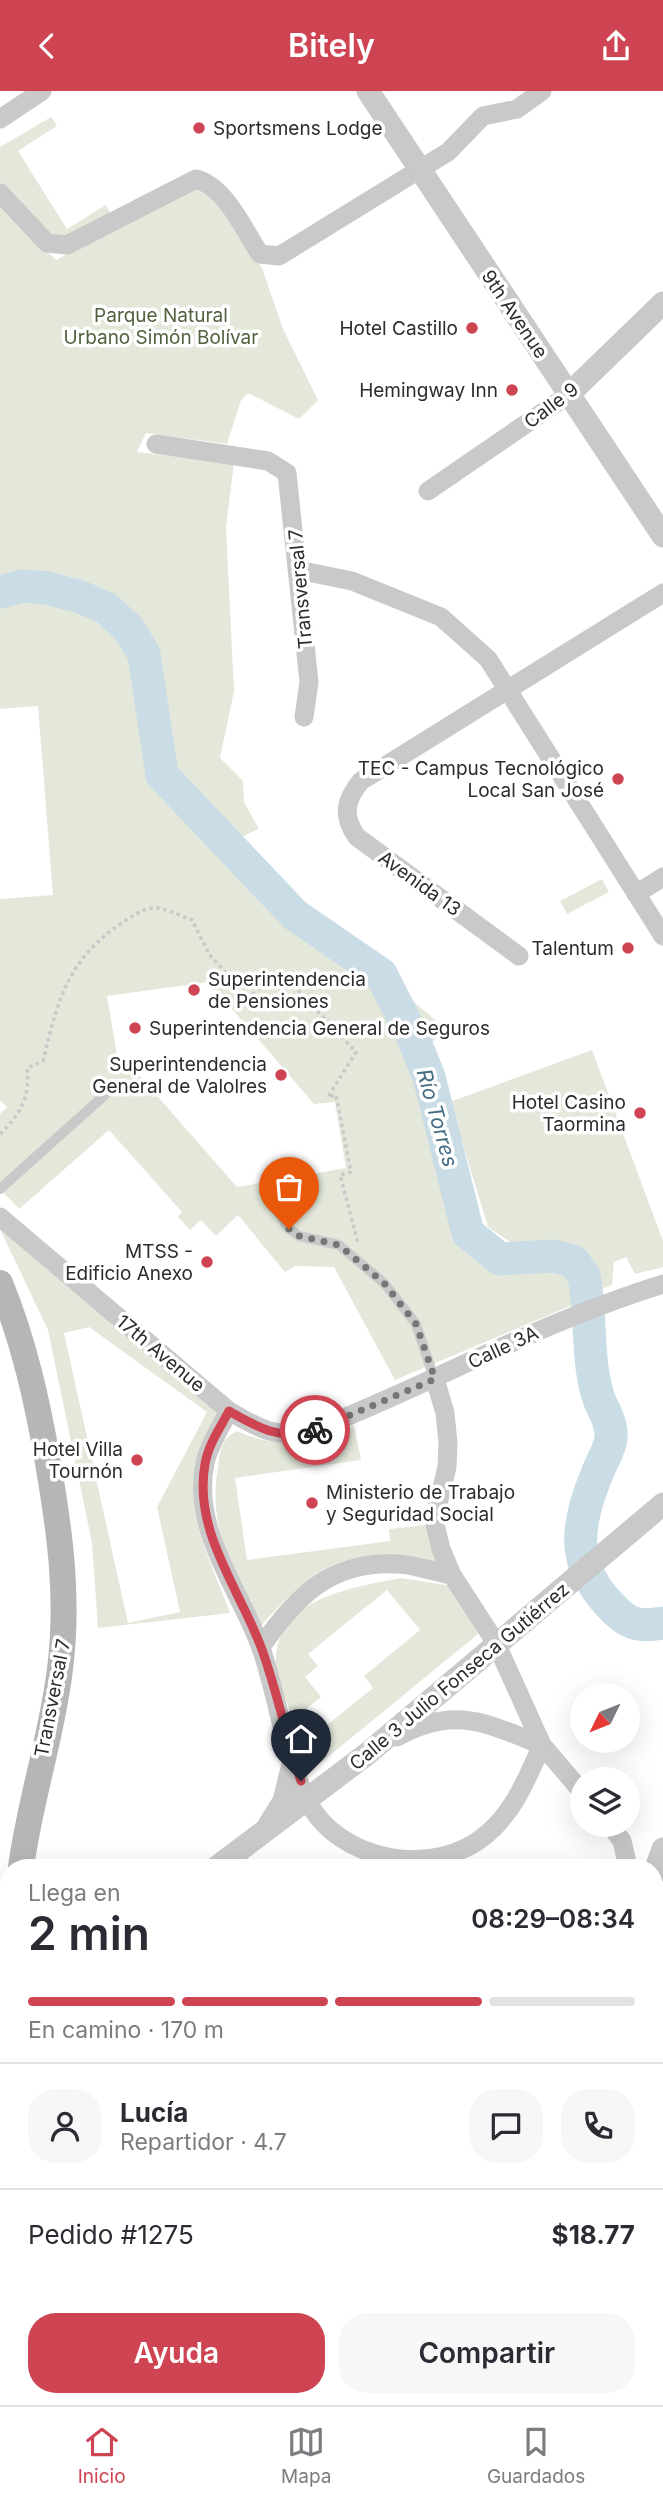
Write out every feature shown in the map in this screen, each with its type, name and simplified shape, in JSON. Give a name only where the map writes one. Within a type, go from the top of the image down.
[{"type":"main road","name":"Transversal 7","points":[[0,1283],[18,1328],[34,1386],[61,1539],[65,1590],[60,1673],[22,1859]]},
{"type":"street","points":[[0,119],[42,91]]},
{"type":"street","name":"9th Avenue","points":[[368,91],[663,536]]},
{"type":"street","points":[[0,193],[47,243],[56,246],[67,245],[196,179],[207,182],[218,192],[260,254],[269,257],[279,255],[449,152],[483,116],[517,109],[542,91]]},
{"type":"street","name":"Calle 9","points":[[428,491],[568,395],[663,303]]},
{"type":"street","name":"Transversal 7","points":[[156,444],[279,465],[290,482],[309,682],[304,717]]},
{"type":"street","points":[[298,570],[352,581],[441,617],[488,659],[663,936]]},
{"type":"street","points":[[509,690],[663,593]]},
{"type":"street","name":"Avenida 13","points":[[509,690],[361,781],[349,796],[346,813],[349,826],[357,837],[519,956]]},
{"type":"street","points":[[636,894],[663,877]]},
{"type":"street","name":"17th Avenue","points":[[0,1217],[229,1411]]},
{"type":"street","name":"Calle 3A","points":[[229,1411],[259,1428],[283,1436],[307,1433],[435,1379],[572,1315],[663,1284]]},
{"type":"street","points":[[435,1379],[448,1443],[447,1467],[434,1520],[441,1549],[452,1575],[496,1643],[541,1745],[570,1778]]},
{"type":"street","points":[[229,1411],[204,1466],[207,1514],[216,1552],[261,1647],[308,1801],[329,1828],[357,1847],[389,1858],[406,1859]]},
{"type":"street","name":"Calle 3 Julio Fonseca Gutiérrez","points":[[228,1859],[367,1754],[663,1504]]},
{"type":"street","points":[[261,1647],[303,1594],[328,1577],[348,1570],[399,1564],[452,1575]]},
{"type":"street","points":[[367,1754],[424,1722],[458,1718],[495,1727],[541,1745]]},
{"type":"street","points":[[427,1859],[456,1852],[485,1836],[509,1812],[541,1745]]},
{"type":"street","points":[[260,1835],[284,1801],[294,1760]]},
{"type":"street","points":[[618,1837],[626,1859]]},
{"type":"lane","points":[[0,1189],[107,1093]]},
{"type":"lane","points":[[274,1189],[279,1213],[289,1229],[299,1236],[339,1245],[384,1283],[416,1324],[435,1379]]},
{"type":"path","points":[[0,1134],[23,1110],[29,1089],[27,1068],[43,1061],[67,981],[85,953],[99,939],[143,909],[161,908],[192,921],[209,954],[248,998],[279,971],[356,1052],[328,1097],[336,1095],[351,1172],[340,1175],[364,1265]]},
{"type":"green space","points":[[51,117],[57,126],[18,151],[67,229],[106,205],[111,215],[69,238],[49,238],[0,183],[0,147]]},
{"type":"green space","name":"Parque Natural Urbano Simón Bolívar","points":[[198,190],[213,197],[262,268],[283,329],[318,400],[299,419],[248,393],[241,400],[227,444],[146,433],[137,452],[234,463],[226,528],[234,691],[220,758],[243,781],[244,802],[259,829],[241,837],[175,773],[149,644],[144,654],[162,775],[295,915],[381,974],[447,1030],[419,1053],[429,1077],[468,1233],[500,1259],[566,1264],[568,1273],[576,1278],[580,1302],[395,1380],[334,1267],[296,1266],[285,1272],[238,1215],[216,1236],[201,1220],[190,1230],[178,1217],[182,1212],[109,1130],[19,1209],[0,1189],[0,1114],[7,1107],[0,1100],[0,899],[53,895],[38,706],[0,709],[0,205],[56,260],[180,193]],"holes":[[[209,982],[314,1104],[335,1102],[346,1168],[237,1187],[131,1066],[119,1067],[107,996]]]},
{"type":"green space","points":[[602,879],[609,892],[567,914],[560,901]]},
{"type":"green space","points":[[592,1050],[663,1241],[663,1267],[635,1274],[626,1257],[614,1262],[612,1285],[597,1291],[588,1260],[554,1245],[522,1250],[488,1227],[450,1102]]},
{"type":"green space","points":[[0,1229],[218,1414],[196,1468],[194,1492],[201,1537],[230,1613],[98,1628],[92,1543],[48,1330]],"holes":[[[89,1327],[207,1412],[157,1507],[180,1612],[128,1623],[64,1333]]]},
{"type":"green space","points":[[354,1426],[361,1460],[235,1478],[247,1560],[390,1541],[389,1529],[427,1525],[437,1564],[380,1556],[338,1563],[319,1572],[301,1586],[261,1626],[233,1568],[220,1530],[216,1490],[222,1446],[228,1437],[237,1431],[266,1440],[296,1442],[311,1441]]},
{"type":"green space","points":[[401,1578],[452,1586],[478,1634],[312,1770],[277,1672],[279,1641],[288,1623],[320,1599],[361,1586]],"holes":[[[387,1590],[420,1630],[364,1676],[373,1688],[322,1729],[306,1709],[321,1697],[305,1677],[318,1666],[308,1654]]]},
{"type":"waterway","name":"Río Torres","points":[[0,592],[22,586],[47,588],[81,597],[106,608],[128,628],[144,654],[162,775],[295,915],[381,974],[412,1035],[429,1077],[468,1233],[500,1259],[553,1256],[573,1261],[584,1276],[592,1369],[599,1399],[609,1423],[611,1439],[585,1509],[581,1541],[583,1557],[587,1572],[596,1588],[620,1615],[638,1624],[663,1623]]},
{"type":"way so far","points":[[289,1229],[299,1236],[339,1245],[384,1283],[416,1324],[435,1379],[315,1430]]},
{"type":"place","name":"Sportsmens Lodge","points":[[199,128]]},
{"type":"place","name":"Hotel Castillo","points":[[472,328]]},
{"type":"place","name":"Hemingway Inn","points":[[512,390]]},
{"type":"place","name":"TEC - Campus Tecnológico Local San José","points":[[618,779]]},
{"type":"place","name":"Talentum","points":[[628,948]]},
{"type":"place","name":"Superintendencia de Pensiones","points":[[194,990]]},
{"type":"place","name":"Superintendencia General de Seguros","points":[[135,1028]]},
{"type":"place","name":"Superintendencia General de Valolres","points":[[281,1075]]},
{"type":"place","name":"Hotel Casino Taormina","points":[[640,1113]]},
{"type":"place","name":"MTSS - Edificio Anexo","points":[[207,1262]]},
{"type":"place","name":"Hotel Villa Tournón","points":[[137,1460]]},
{"type":"place","name":"Ministerio de Trabajo y Seguridad Social","points":[[312,1503]]},
{"type":"route","points":[[301,1781],[261,1647],[216,1552],[207,1514],[204,1466],[229,1411],[259,1428],[283,1436],[315,1430]]}]
